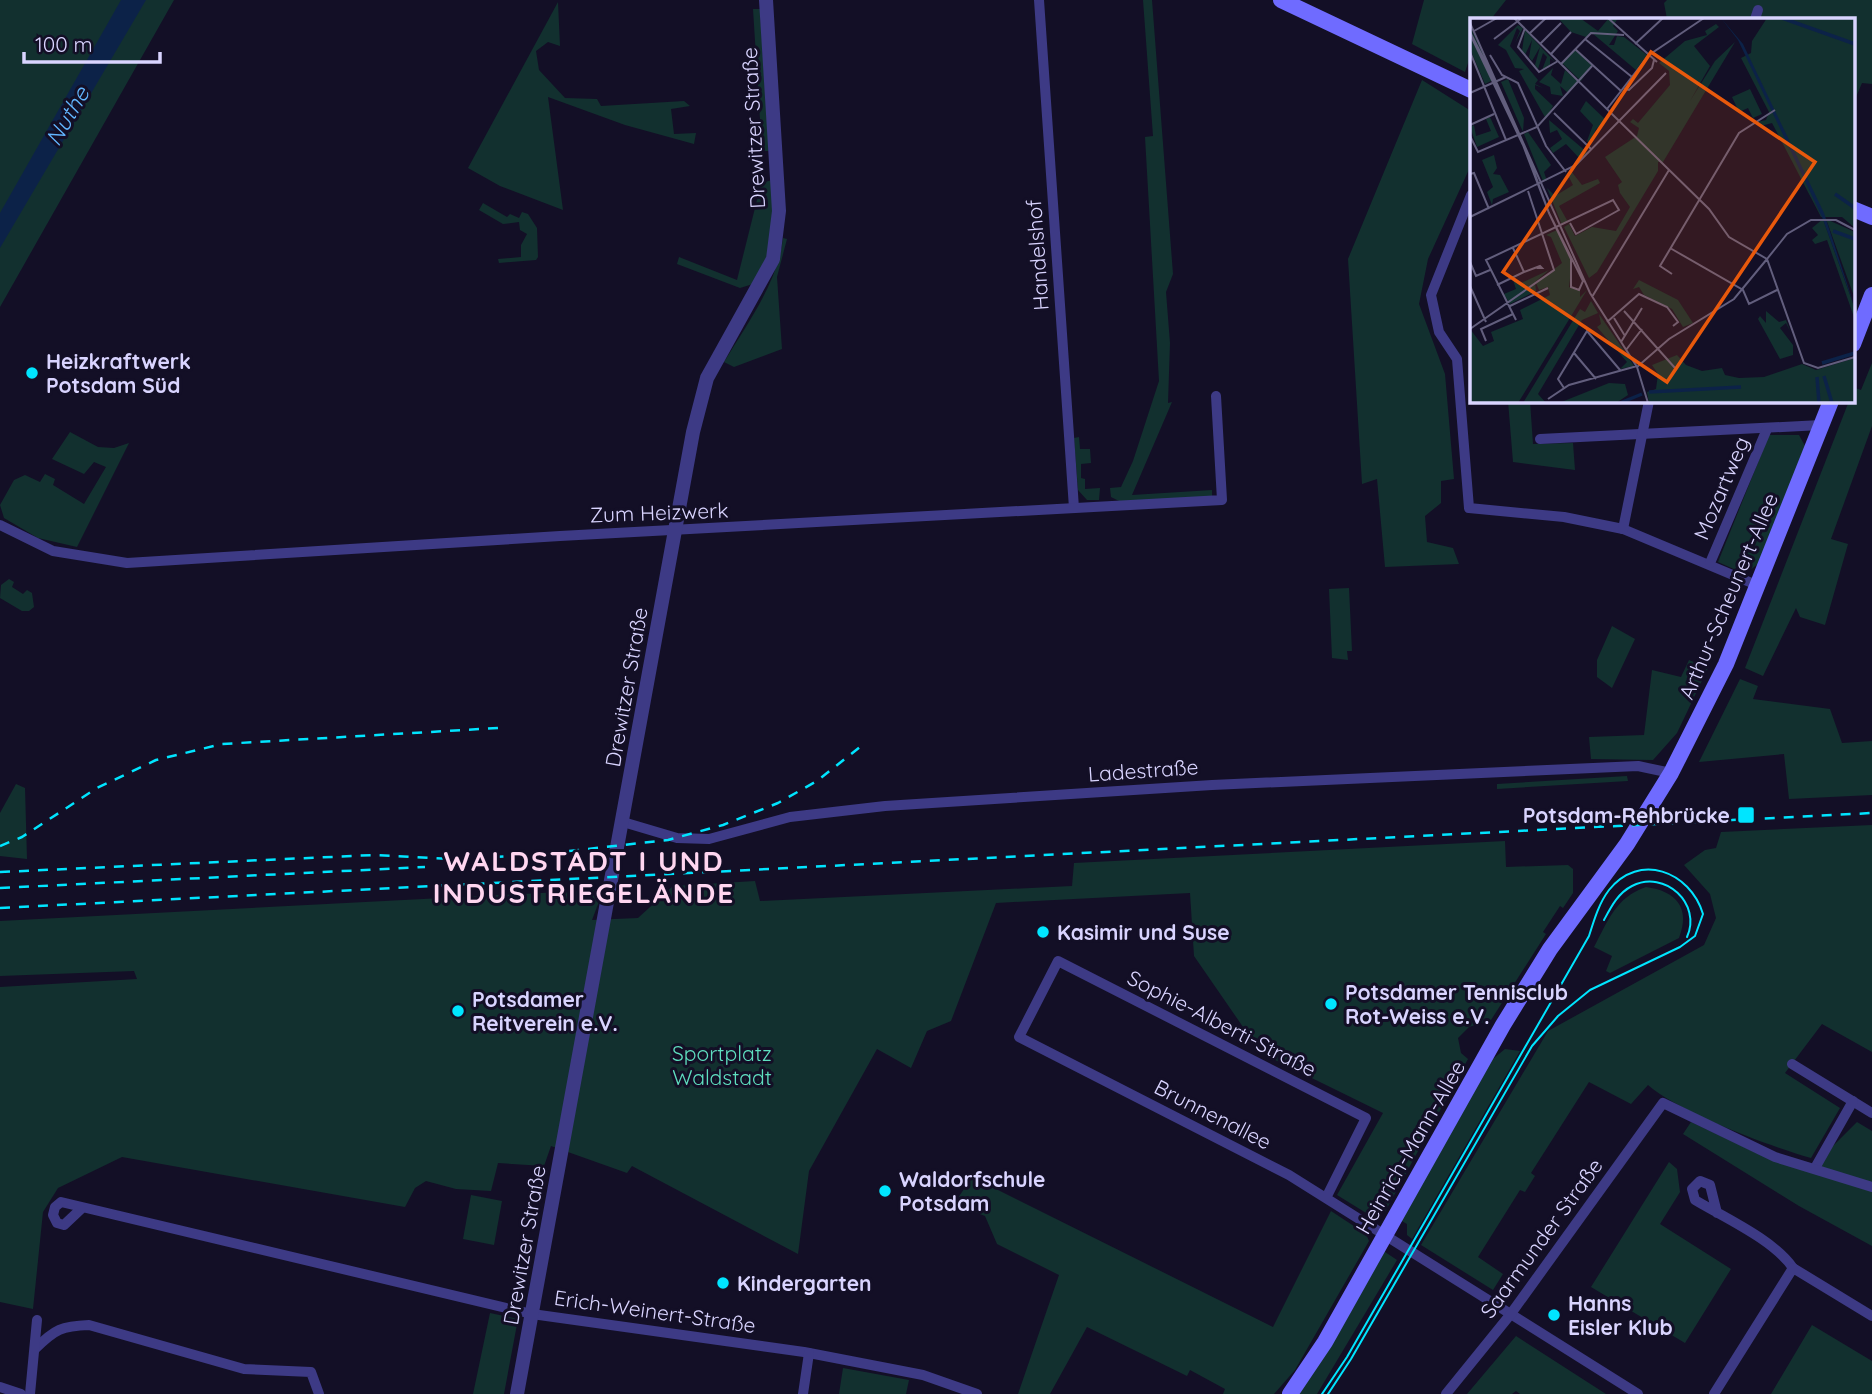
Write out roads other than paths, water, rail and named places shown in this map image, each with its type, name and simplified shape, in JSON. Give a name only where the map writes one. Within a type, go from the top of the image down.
[{"type":"main road","points":[[1281,0],[1470,90]]},
{"type":"main road","points":[[1854,209],[1872,217]]},
{"type":"main road","points":[[1854,341],[1872,295]]},
{"type":"main road","name":"Arthur-Scheunert-Allee","points":[[1654,803],[1726,664],[1831,402]]},
{"type":"main road","name":"Heinrich-Mann-Allee","points":[[1290,1394],[1325,1342],[1550,949],[1654,803]]},
{"type":"street","name":"Drewitzer Straße","points":[[517,1394],[675,530],[707,378],[773,259],[779,211],[766,0]]},
{"type":"street","name":"Handelshof","points":[[1039,0],[1074,508]]},
{"type":"street","points":[[1470,198],[1431,295],[1439,332],[1457,359],[1469,508],[1564,517],[1623,530],[1710,563],[1759,586]]},
{"type":"street","name":"Zum Heizwerk","points":[[0,525],[52,551],[127,563],[1222,500],[1216,396]]},
{"type":"street","points":[[1623,530],[1649,402]]},
{"type":"street","points":[[1540,439],[1821,425]]},
{"type":"street","name":"Mozartweg","points":[[1710,563],[1767,429]]},
{"type":"street","name":"Ladestraße","points":[[623,822],[677,838],[709,839],[790,817],[885,806],[1212,785],[1639,766],[1671,773]]},
{"type":"street","name":"Sophie-Alberti-Straße","points":[[1019,1037],[1058,961],[1366,1118],[1326,1198]]},
{"type":"street","name":"Brunnenallee","points":[[1019,1037],[1235,1146],[1326,1198],[1638,1394]]},
{"type":"street","points":[[1792,1064],[1872,1113]]},
{"type":"street","points":[[1853,1101],[1815,1168],[1872,1187]]},
{"type":"street","name":"Saarmunder Straße","points":[[1446,1394],[1510,1315],[1663,1103],[1765,1153],[1815,1168]]},
{"type":"street","name":"Erich-Weinert-Straße","points":[[82,1208],[532,1314],[809,1353],[923,1375],[976,1394]]},
{"type":"street","points":[[1717,1213],[1783,1254],[1793,1268],[1872,1315]]},
{"type":"street","points":[[1714,1394],[1793,1268]]},
{"type":"street","points":[[30,1394],[37,1320]]},
{"type":"street","points":[[35,1349],[64,1326],[89,1325],[244,1369],[311,1372],[319,1394]]},
{"type":"street","points":[[803,1394],[809,1353]]},
{"type":"street","points":[[0,1387],[22,1394]]},
{"type":"water","name":"Nuthe","points":[[121,0],[146,0],[0,248],[0,213]]},
{"type":"tram line","points":[[1322,1394],[1347,1357],[1589,936],[1605,895],[1621,878],[1635,872],[1648,870],[1675,877],[1687,887],[1703,914],[1695,936],[1680,947],[1590,990],[1558,1016],[1532,1046],[1351,1359],[1328,1394]]},
{"type":"tram line","points":[[1604,920],[1615,901],[1627,889],[1644,882],[1657,882],[1678,893],[1685,902],[1690,925],[1687,937]]},
{"type":"railway","points":[[0,846],[22,837],[97,788],[156,760],[222,744],[498,728]]},
{"type":"railway","points":[[0,872],[374,855],[450,859],[533,855],[668,840],[723,825],[778,803],[817,781],[860,747]]},
{"type":"railway","points":[[0,908],[1872,813]]},
{"type":"railway","points":[[0,888],[425,867]]},
{"type":"place","name":"Heizkraftwerk Potsdam Süd","points":[[32,373]]},
{"type":"place","name":"Potsdam-Rehbrücke","points":[[1746,815]]},
{"type":"place","name":"Kasimir und Suse","points":[[1043,932]]},
{"type":"place","name":"Potsdamer Tennisclub Rot-Weiss e.V.","points":[[1331,1004]]},
{"type":"place","name":"Potsdamer Reitverein e.V.","points":[[458,1011]]},
{"type":"place","name":"Waldorfschule Potsdam","points":[[885,1191]]},
{"type":"place","name":"Kindergarten","points":[[723,1283]]},
{"type":"place","name":"Hanns Eisler Klub","points":[[1554,1315]]},
{"type":"district","name":"WALDSTADT I UND INDUSTRIEGELÄNDE","points":[[584,876]]},
{"type":"park label","name":"Sportplatz Waldstadt","points":[[722,1065]]}]
